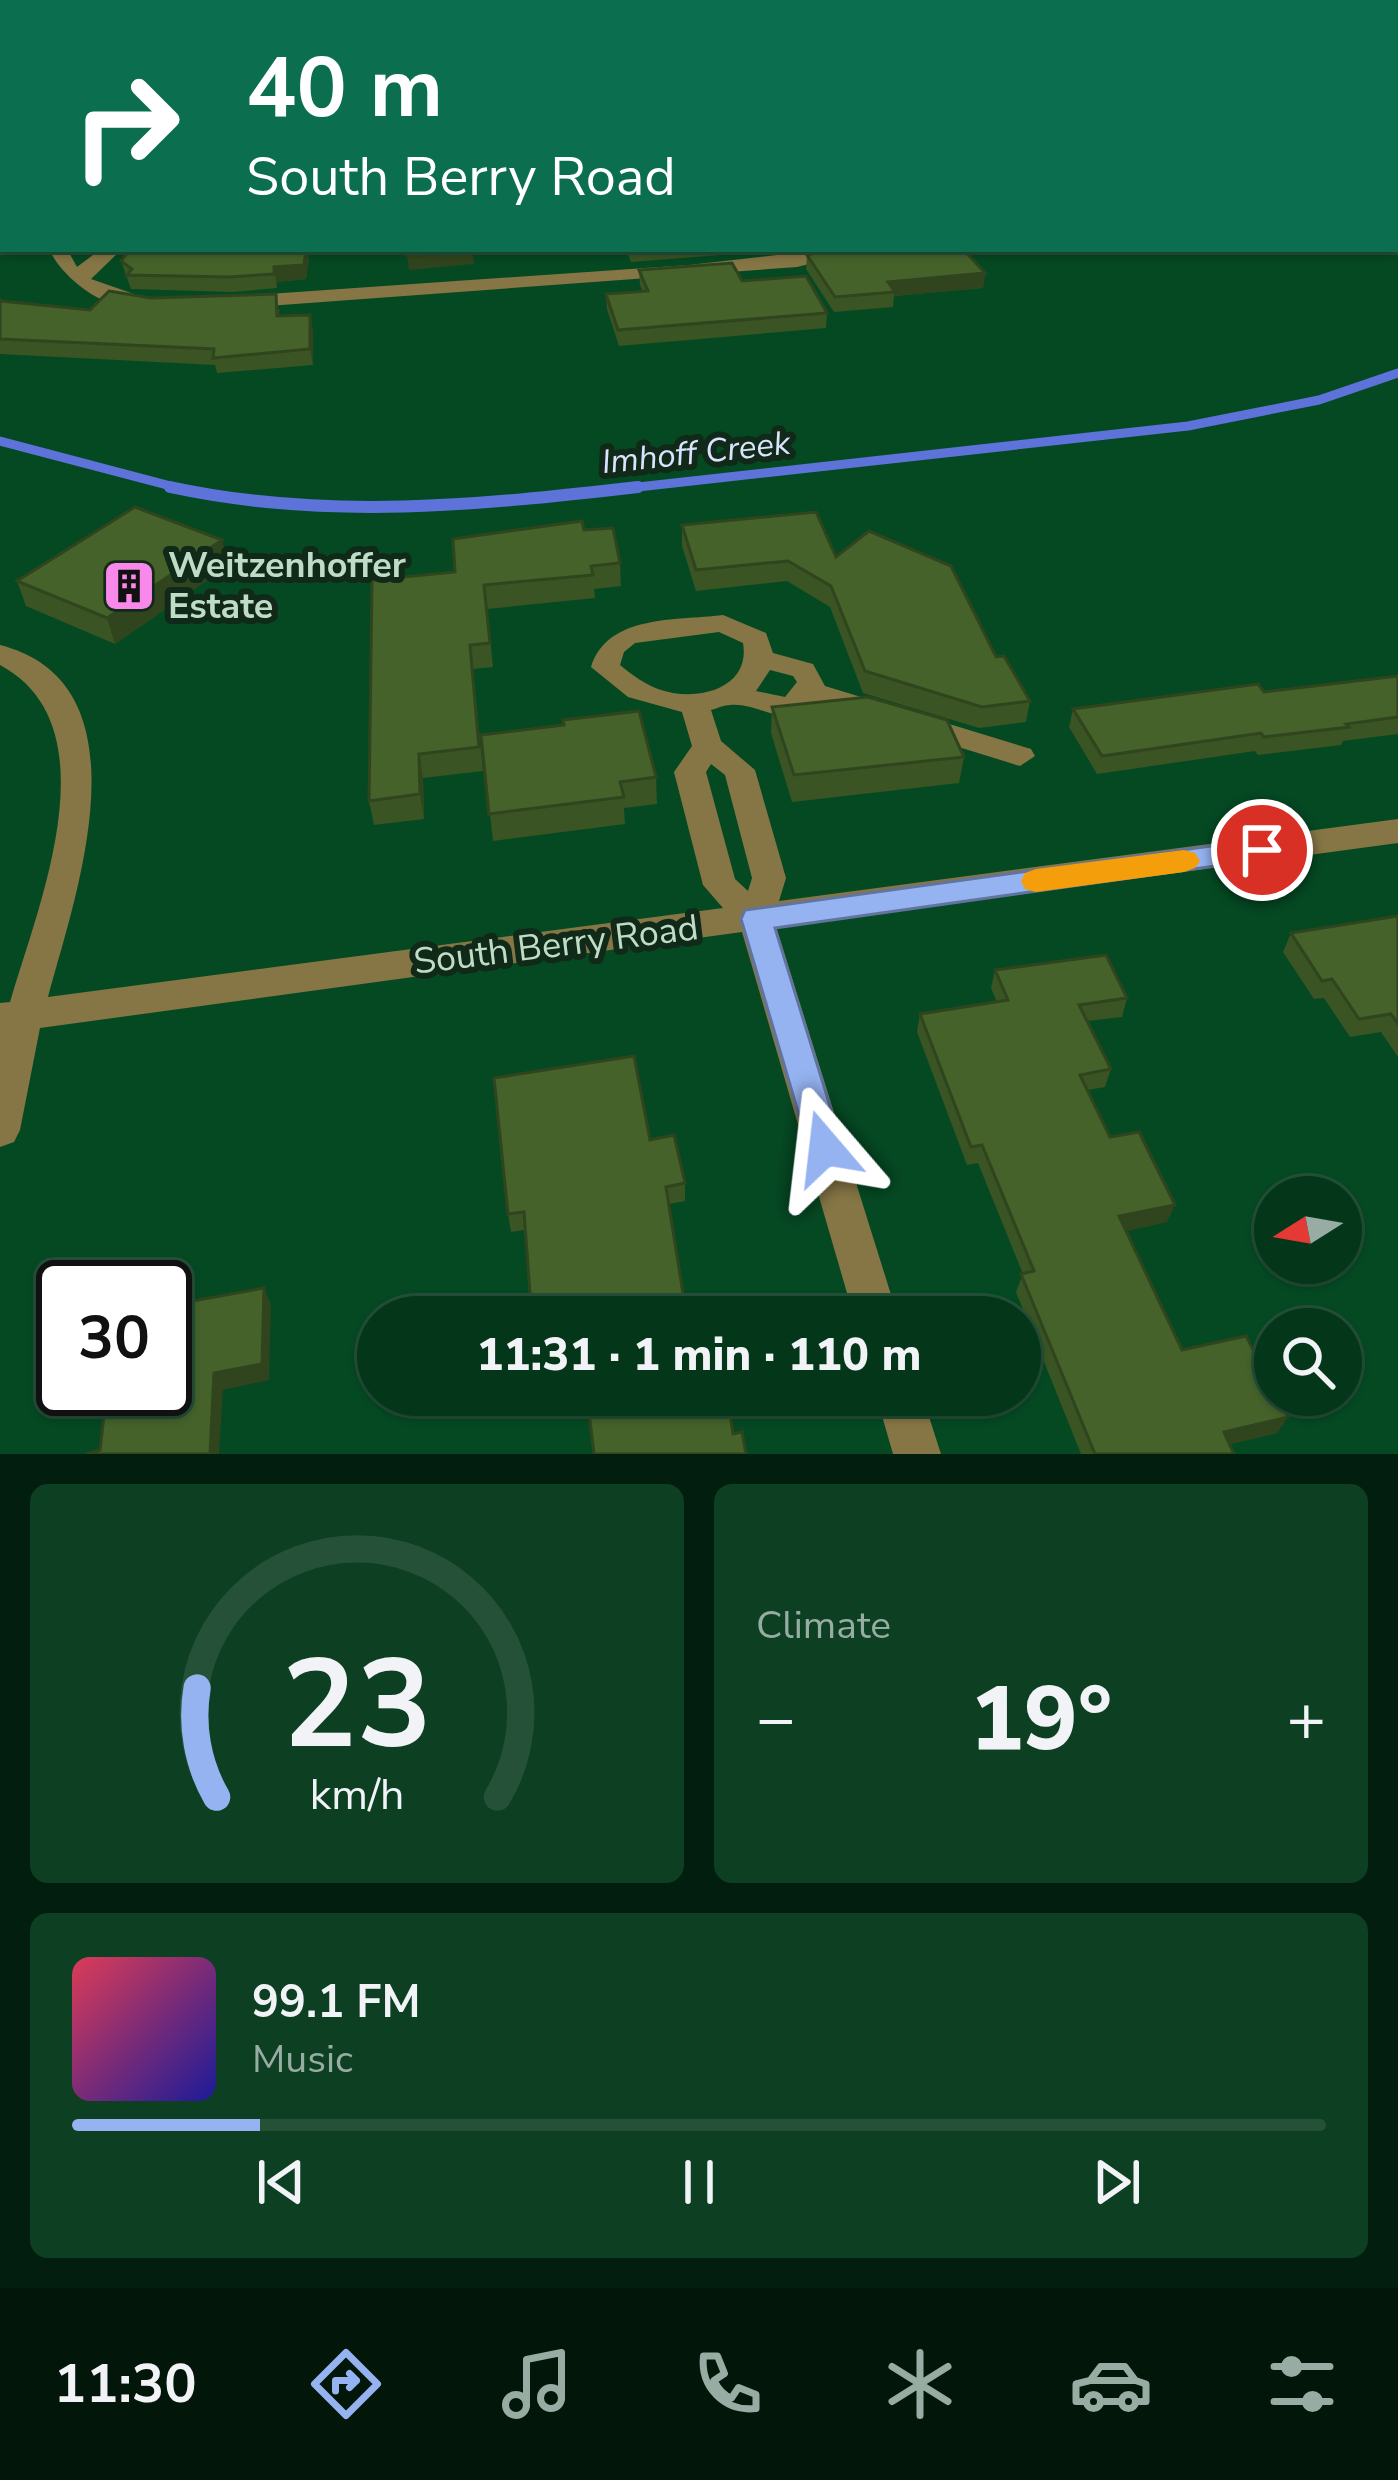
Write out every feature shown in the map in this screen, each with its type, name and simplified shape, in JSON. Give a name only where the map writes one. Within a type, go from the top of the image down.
[{"type":"street","points":[[59,252],[63,262],[100,295],[170,302]]},
{"type":"street","points":[[81,280],[83,272],[109,252]]},
{"type":"street","points":[[217,302],[333,298],[797,261],[844,252]]},
{"type":"street","points":[[547,257],[554,280]]},
{"type":"street","points":[[723,623],[742,628],[756,640],[763,658],[760,673],[729,693],[694,702],[664,701],[623,684],[605,667],[611,648],[628,636],[723,623]]},
{"type":"street","points":[[0,654],[35,672],[57,696],[71,726],[76,773],[54,908],[12,1016],[0,1130]]},
{"type":"street","points":[[729,693],[775,707],[794,706],[812,683],[802,670],[763,658]]},
{"type":"street","points":[[806,690],[1020,756]]},
{"type":"street","points":[[694,702],[707,746],[739,770],[769,878],[756,919]]},
{"type":"street","points":[[707,746],[690,772],[720,885],[756,919],[870,1296]]},
{"type":"street","name":"South Berry Road","points":[[12,1016],[1398,832]]},
{"type":"street","points":[[905,1416],[917,1454]]},
{"type":"building","points":[[128,252],[306,252],[304,265],[274,267],[274,274],[229,277],[127,275],[132,269],[121,261]]},
{"type":"building","points":[[966,252],[985,273],[888,282],[895,292],[835,297],[807,255]]},
{"type":"building","points":[[732,263],[742,281],[806,276],[827,313],[618,330],[606,294],[648,291],[639,270]]},
{"type":"building","points":[[109,291],[151,298],[276,294],[277,316],[310,315],[310,349],[213,358],[214,349],[0,339],[0,299],[90,310]]},
{"type":"building","points":[[135,507],[222,540],[107,618],[17,581]]},
{"type":"building","points":[[816,512],[836,557],[869,531],[951,566],[996,657],[1004,656],[1030,701],[982,707],[865,671],[831,586],[788,561],[696,570],[682,525]]},
{"type":"building","points":[[582,521],[584,530],[613,528],[620,563],[591,566],[593,575],[484,585],[490,643],[470,645],[479,747],[419,754],[420,794],[369,801],[372,580],[455,572],[453,539]]},
{"type":"building","points":[[1398,676],[1398,717],[1102,756],[1073,709],[1258,684],[1264,692]]},
{"type":"building","points":[[868,697],[947,720],[964,757],[794,775],[772,707]]},
{"type":"building","points":[[639,711],[656,777],[620,782],[624,797],[489,814],[481,735]]},
{"type":"building","points":[[1398,916],[1398,1024],[1391,1014],[1359,1019],[1332,979],[1322,981],[1291,933]]},
{"type":"building","points":[[1106,955],[1127,998],[1079,1005],[1111,1069],[1080,1075],[1110,1137],[1139,1132],[1175,1205],[1119,1216],[1182,1350],[1246,1336],[1254,1351],[1254,1416],[1288,1417],[1224,1432],[1234,1454],[1095,1454],[1041,1323],[1041,1296],[1030,1296],[1021,1274],[1034,1271],[982,1145],[971,1147],[920,1014],[1008,1000],[995,970]]},
{"type":"building","points":[[634,1056],[650,1140],[674,1135],[685,1183],[666,1187],[683,1296],[530,1296],[524,1212],[508,1214],[494,1078]]},
{"type":"building","points":[[264,1288],[262,1364],[214,1373],[210,1454],[86,1454],[100,1450],[104,1416],[192,1416],[192,1301]]},
{"type":"building","points":[[589,1416],[730,1416],[733,1434],[742,1432],[746,1454],[594,1454]]},
{"type":"waterway","name":"Imhoff Creek","points":[[611,490],[1188,426],[1319,400],[1398,373]]},
{"type":"waterway","name":"Imhoff Creek","points":[[0,441],[186,490]]},
{"type":"waterway","name":"Imhoff Creek","points":[[170,487],[186,490]]},
{"type":"waterway","name":"Imhoff Creek","points":[[186,490],[346,507],[462,504],[638,487]]},
{"type":"slow traffic","points":[[1036,881],[1184,861]]},
{"type":"place","name":"Weitzenhoffer Estate","points":[[129,586]]},
{"type":"route","points":[[825,1148],[756,919],[1262,850]]}]
